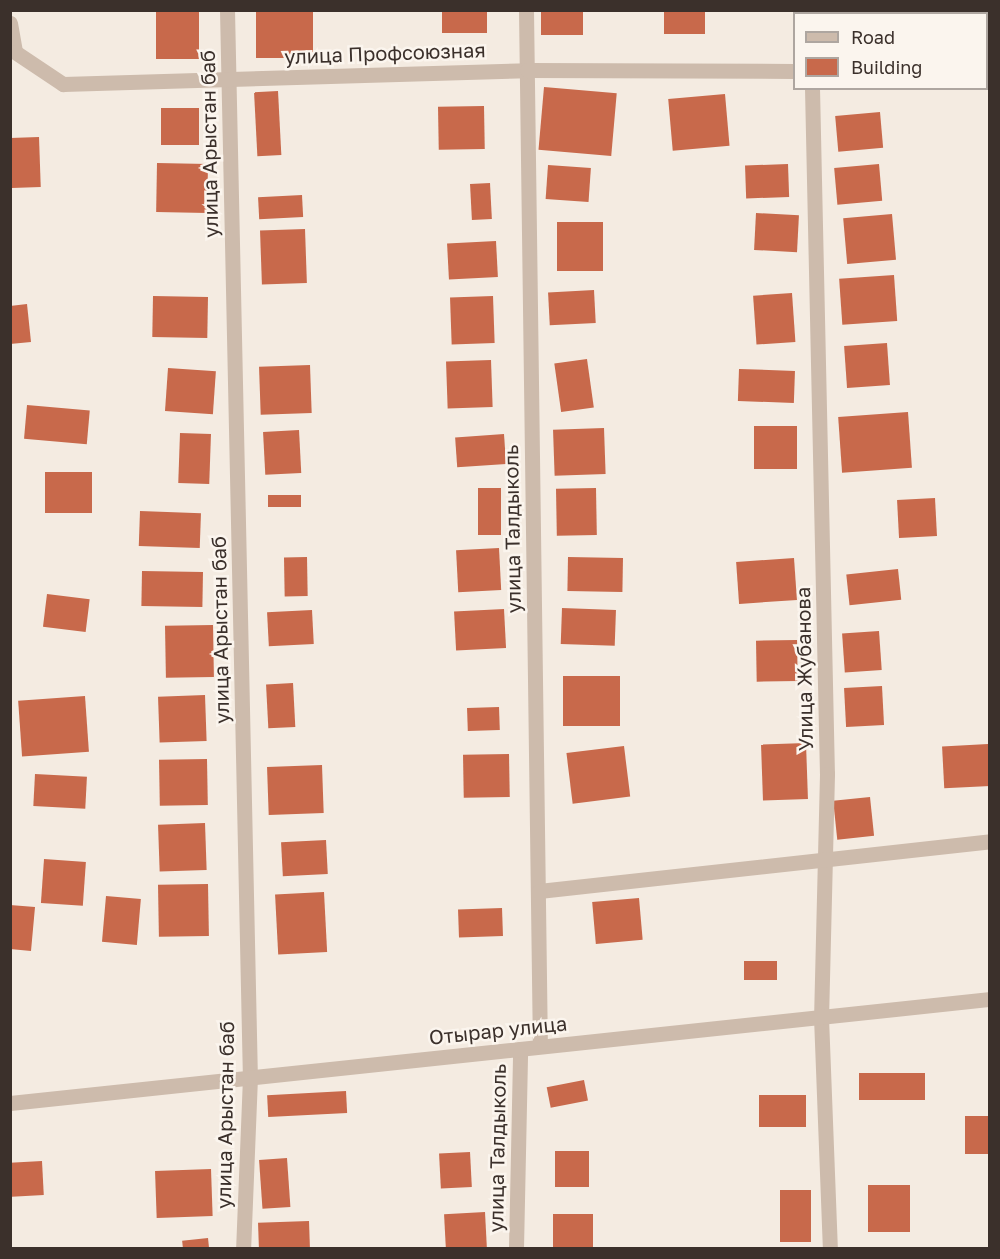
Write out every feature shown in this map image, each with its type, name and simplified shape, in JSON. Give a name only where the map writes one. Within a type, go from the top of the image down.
[{"type":"street","name":"улица Арыстан баб","points":[[227,10],[250,1077],[243,1248]]},
{"type":"street","name":"улица Талдыколь","points":[[526,10],[540,1046]]},
{"type":"street","name":"улица Профсоюзная","points":[[10,23],[13,58],[63,84],[527,69],[793,71]]},
{"type":"street","name":"Улица Жубанова","points":[[812,90],[827,774],[821,1017],[830,1248]]},
{"type":"street","points":[[539,891],[990,841]]},
{"type":"street","name":"Отырар улица","points":[[10,1103],[990,999]]},
{"type":"street","name":"улица Талдыколь","points":[[516,1248],[520,1049]]},
{"type":"building","points":[[156,10],[199,10],[199,59],[156,59]]},
{"type":"building","points":[[256,10],[313,10],[313,58],[256,58]]},
{"type":"building","points":[[442,10],[487,10],[487,33],[442,33]]},
{"type":"building","points":[[541,10],[583,10],[583,35],[541,35]]},
{"type":"building","points":[[664,10],[705,10],[705,34],[664,34]]},
{"type":"building","points":[[852,10],[888,10],[888,12],[852,12]]},
{"type":"building","points":[[544,87],[617,93],[611,156],[539,150]]},
{"type":"building","points":[[278,91],[281,155],[257,156],[254,92]]},
{"type":"building","points":[[725,94],[730,146],[673,151],[668,99]]},
{"type":"building","points":[[484,106],[485,149],[439,150],[438,107]]},
{"type":"building","points":[[161,108],[199,108],[199,145],[161,145]]},
{"type":"building","points":[[880,112],[883,148],[838,152],[835,116]]},
{"type":"building","points":[[39,137],[41,187],[12,188],[10,138]]},
{"type":"building","points":[[157,163],[208,164],[207,213],[156,212]]},
{"type":"building","points":[[788,164],[789,197],[746,198],[745,166]]},
{"type":"building","points":[[879,164],[882,201],[837,205],[834,168]]},
{"type":"building","points":[[548,165],[591,168],[589,202],[546,199]]},
{"type":"building","points":[[490,183],[492,219],[472,220],[470,184]]},
{"type":"building","points":[[302,195],[303,217],[259,219],[258,197]]},
{"type":"building","points":[[756,213],[799,215],[797,252],[754,250]]},
{"type":"building","points":[[892,214],[896,260],[847,264],[843,218]]},
{"type":"building","points":[[557,222],[603,222],[603,271],[557,271]]},
{"type":"building","points":[[305,229],[307,283],[262,285],[260,231]]},
{"type":"building","points":[[496,241],[498,277],[449,280],[447,244]]},
{"type":"building","points":[[894,275],[897,321],[842,325],[839,279]]},
{"type":"building","points":[[594,290],[596,323],[550,325],[548,292]]},
{"type":"building","points":[[792,293],[795,342],[757,345],[753,296]]},
{"type":"building","points":[[153,296],[208,297],[207,338],[152,337]]},
{"type":"building","points":[[493,296],[495,343],[452,344],[450,298]]},
{"type":"building","points":[[27,304],[31,342],[10,344],[10,306]]},
{"type":"building","points":[[887,343],[890,385],[847,388],[844,346]]},
{"type":"building","points":[[587,359],[594,408],[561,412],[554,364]]},
{"type":"building","points":[[491,360],[493,407],[448,409],[446,362]]},
{"type":"building","points":[[310,365],[312,413],[261,415],[259,367]]},
{"type":"building","points":[[168,368],[216,371],[213,414],[165,411]]},
{"type":"building","points":[[739,369],[795,371],[794,403],[738,401]]},
{"type":"building","points":[[27,405],[90,410],[87,444],[24,439]]},
{"type":"building","points":[[908,412],[912,468],[842,473],[838,417]]},
{"type":"building","points":[[754,426],[797,426],[797,469],[754,469]]},
{"type":"building","points":[[604,428],[606,474],[555,476],[553,430]]},
{"type":"building","points":[[299,430],[301,473],[265,475],[263,432]]},
{"type":"building","points":[[180,433],[211,434],[209,484],[178,483]]},
{"type":"building","points":[[504,434],[506,464],[457,467],[455,437]]},
{"type":"building","points":[[45,472],[92,472],[92,513],[45,513]]},
{"type":"building","points":[[478,488],[501,488],[501,535],[478,535]]},
{"type":"building","points":[[596,488],[597,535],[557,536],[556,489]]},
{"type":"building","points":[[268,495],[301,495],[301,507],[268,507]]},
{"type":"building","points":[[935,498],[937,536],[899,538],[897,500]]},
{"type":"building","points":[[140,511],[201,513],[200,548],[139,546]]},
{"type":"building","points":[[499,548],[501,590],[458,592],[456,550]]},
{"type":"building","points":[[284,557],[307,557],[308,596],[285,596]]},
{"type":"building","points":[[568,557],[623,558],[622,592],[567,591]]},
{"type":"building","points":[[794,558],[797,600],[739,604],[736,562]]},
{"type":"building","points":[[898,569],[901,600],[850,605],[846,574]]},
{"type":"building","points":[[142,571],[203,572],[202,607],[141,606]]},
{"type":"building","points":[[47,594],[90,599],[86,632],[43,627]]},
{"type":"building","points":[[562,608],[616,610],[615,646],[561,644]]},
{"type":"building","points":[[504,609],[506,648],[456,651],[454,612]]},
{"type":"building","points":[[312,610],[314,644],[269,646],[267,612]]},
{"type":"building","points":[[213,625],[214,677],[166,678],[165,626]]},
{"type":"building","points":[[879,631],[882,670],[845,672],[842,634]]},
{"type":"building","points":[[797,640],[798,681],[757,682],[756,641]]},
{"type":"building","points":[[563,676],[620,676],[620,726],[563,726]]},
{"type":"building","points":[[293,683],[295,727],[268,728],[266,684]]},
{"type":"building","points":[[882,686],[884,725],[846,727],[844,688]]},
{"type":"building","points":[[205,695],[207,741],[160,743],[158,697]]},
{"type":"building","points":[[85,696],[89,752],[22,757],[18,701]]},
{"type":"building","points":[[499,707],[500,730],[468,731],[467,708]]},
{"type":"building","points":[[806,743],[808,799],[763,801],[761,745]]},
{"type":"building","points":[[988,744],[990,786],[944,788],[942,746]]},
{"type":"building","points":[[624,746],[630,797],[573,804],[566,753]]},
{"type":"building","points":[[509,754],[510,797],[464,798],[463,755]]},
{"type":"building","points":[[207,759],[208,805],[160,806],[159,760]]},
{"type":"building","points":[[322,765],[324,813],[269,815],[267,767]]},
{"type":"building","points":[[35,774],[87,777],[85,809],[33,806]]},
{"type":"building","points":[[870,797],[874,836],[837,840],[833,801]]},
{"type":"building","points":[[205,823],[207,870],[160,872],[158,825]]},
{"type":"building","points":[[326,840],[328,874],[283,876],[281,842]]},
{"type":"building","points":[[44,859],[86,862],[83,906],[41,903]]},
{"type":"building","points":[[208,884],[209,936],[159,937],[158,885]]},
{"type":"building","points":[[324,892],[327,952],[278,954],[275,895]]},
{"type":"building","points":[[106,896],[141,899],[137,945],[102,942]]},
{"type":"building","points":[[639,898],[643,940],[596,944],[592,902]]},
{"type":"building","points":[[10,905],[35,907],[31,951],[10,949]]},
{"type":"building","points":[[502,908],[503,936],[459,938],[458,910]]},
{"type":"building","points":[[744,961],[777,961],[777,980],[744,980]]},
{"type":"building","points":[[859,1073],[925,1073],[925,1100],[859,1100]]},
{"type":"building","points":[[584,1080],[588,1101],[551,1108],[547,1087]]},
{"type":"building","points":[[346,1091],[347,1113],[268,1117],[267,1095]]},
{"type":"building","points":[[759,1095],[806,1095],[806,1127],[759,1127]]},
{"type":"building","points":[[965,1116],[990,1116],[990,1154],[965,1154]]},
{"type":"building","points":[[555,1151],[589,1151],[589,1187],[555,1187]]},
{"type":"building","points":[[470,1152],[472,1187],[441,1189],[439,1154]]},
{"type":"building","points":[[287,1158],[290,1207],[262,1209],[259,1160]]},
{"type":"building","points":[[42,1161],[44,1195],[12,1197],[10,1163]]},
{"type":"building","points":[[211,1169],[213,1216],[157,1218],[155,1171]]},
{"type":"building","points":[[868,1185],[910,1185],[910,1232],[868,1232]]},
{"type":"building","points":[[780,1190],[811,1190],[811,1242],[780,1242]]},
{"type":"building","points":[[485,1212],[487,1248],[446,1248],[444,1214]]},
{"type":"building","points":[[553,1214],[593,1214],[593,1248],[553,1248]]},
{"type":"building","points":[[309,1221],[310,1248],[259,1248],[258,1223]]},
{"type":"building","points":[[208,1238],[209,1248],[183,1248],[182,1241]]}]
